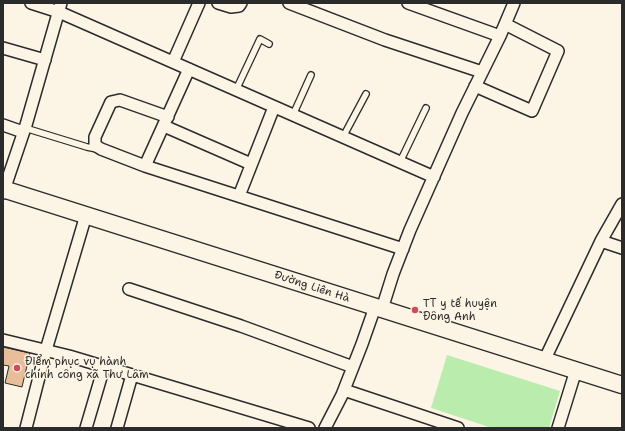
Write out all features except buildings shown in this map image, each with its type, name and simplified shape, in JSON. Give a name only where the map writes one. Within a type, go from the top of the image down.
[{"type":"main road","name":"Đường Liên Hà","points":[[3,190],[622,385]]},
{"type":"street","points":[[31,3],[60,8],[173,62],[434,177]]},
{"type":"street","points":[[173,62],[199,3]]},
{"type":"street","points":[[218,3],[231,7],[239,6],[241,3]]},
{"type":"street","points":[[289,3],[385,40],[482,72]]},
{"type":"street","points":[[408,3],[432,7],[500,36]]},
{"type":"street","points":[[325,428],[344,390],[434,177],[514,3]]},
{"type":"street","points":[[3,190],[24,130],[60,8]]},
{"type":"street","points":[[475,86],[532,110],[558,51],[505,24]]},
{"type":"street","points":[[3,48],[45,60]]},
{"type":"street","points":[[145,166],[189,69]]},
{"type":"street","points":[[251,164],[125,101],[115,100],[111,102],[95,137],[95,145],[101,149],[145,166],[403,249]]},
{"type":"street","points":[[239,196],[274,107]]},
{"type":"street","points":[[3,125],[24,130]]},
{"type":"street","points":[[544,360],[601,241],[622,204]]},
{"type":"street","points":[[26,428],[46,350],[86,215]]},
{"type":"street","points":[[601,241],[622,248]]},
{"type":"street","points":[[129,290],[241,326],[353,367]]},
{"type":"street","points":[[3,340],[69,356],[309,428]]},
{"type":"street","points":[[86,428],[104,367]]},
{"type":"street","points":[[558,428],[576,370]]},
{"type":"street","points":[[117,428],[132,375]]},
{"type":"street","points":[[344,390],[458,428]]},
{"type":"lane","points":[[236,90],[260,39],[269,44]]},
{"type":"lane","points":[[293,115],[311,75]]},
{"type":"lane","points":[[343,137],[366,94]]},
{"type":"lane","points":[[400,162],[426,108]]},
{"type":"lane","points":[[24,130],[87,147],[101,149]]},
{"type":"green space","points":[[447,355],[560,391],[549,428],[492,428],[431,408]]},
{"type":"place","name":"TT y tế huyện Đông Anh","points":[[415,310]]},
{"type":"place","name":"Điểm phục vụ hành chính công xã Thư Lâm","points":[[17,368]]}]
